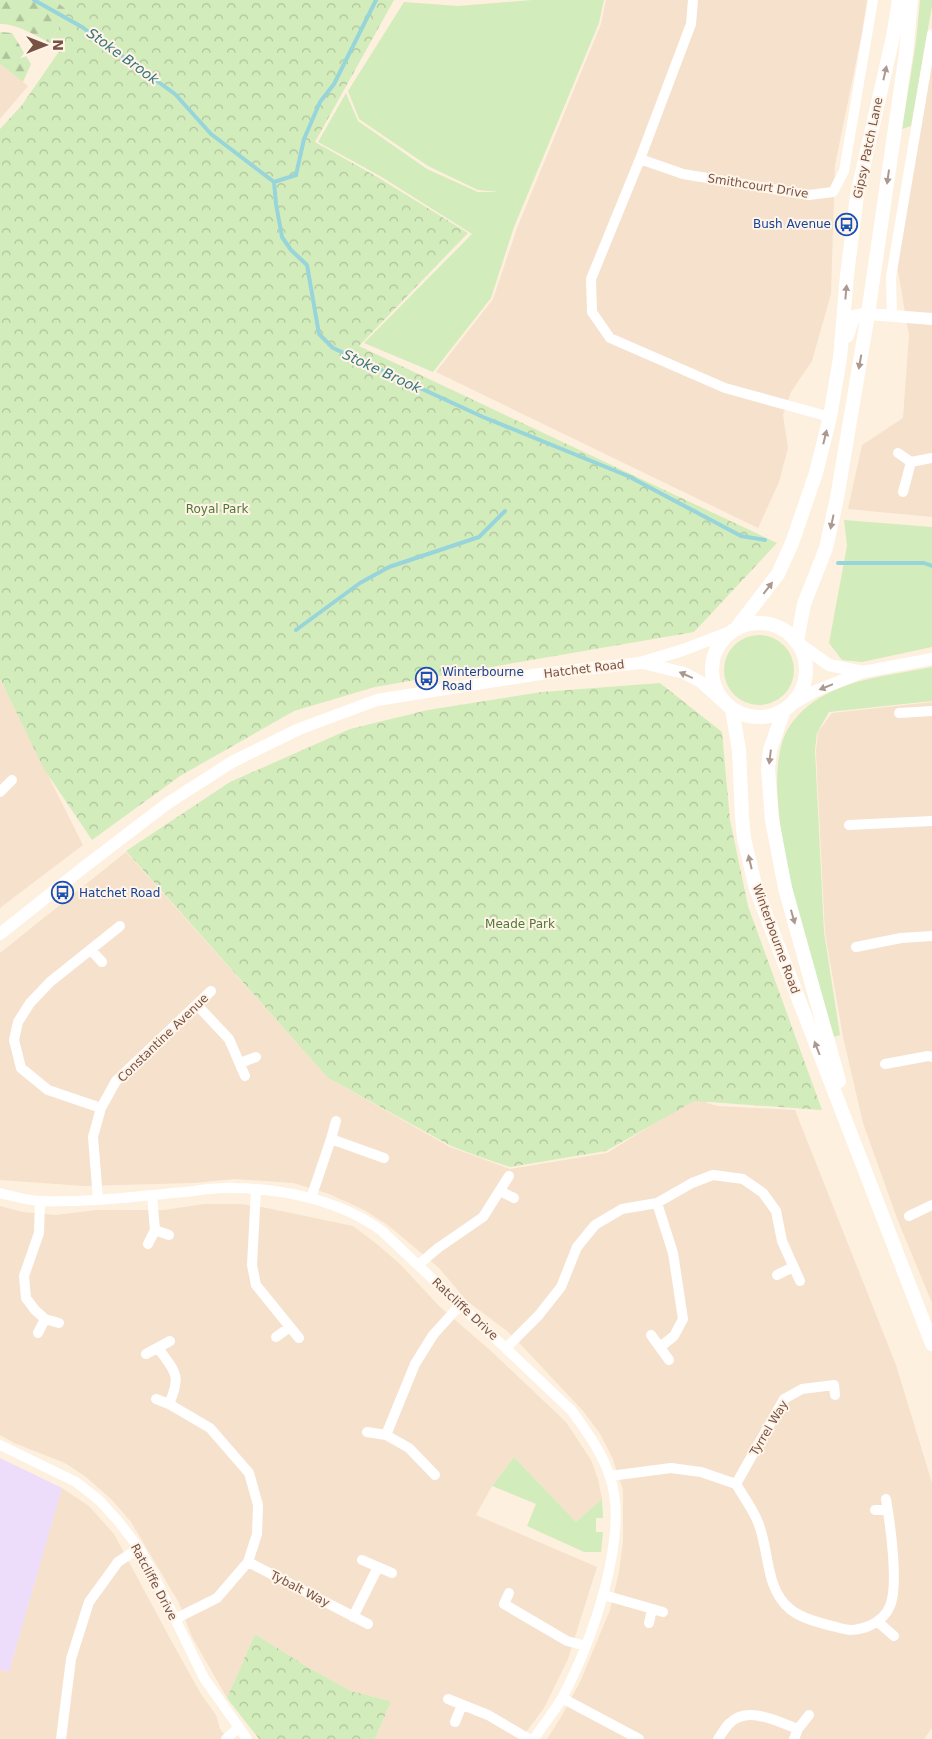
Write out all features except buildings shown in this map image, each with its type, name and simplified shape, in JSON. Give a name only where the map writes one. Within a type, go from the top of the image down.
[{"type":"main road","name":"Gipsy Patch Lane","points":[[734,629],[782,567],[816,473],[830,417],[840,358],[847,275],[857,195],[893,37],[899,0]]},
{"type":"main road","name":"Gipsy Patch Lane","points":[[799,643],[804,604],[826,548],[837,498],[868,314],[906,53],[911,0]]},
{"type":"main road","name":"Gipsy Patch Lane","points":[[840,358],[853,317],[868,314]]},
{"type":"main road","points":[[830,417],[849,424]]},
{"type":"main road","points":[[760,622],[766,623],[780,627],[799,643],[804,656],[806,672],[804,684],[797,698],[787,708],[766,717],[744,715],[728,706],[716,692],[711,670],[714,653],[723,638],[734,629],[760,622]]},
{"type":"main road","name":"Winterbourne Road","points":[[728,706],[739,750],[744,838],[756,889],[932,1344]]},
{"type":"main road","name":"Winterbourne Road","points":[[787,708],[770,750],[768,770],[772,820],[785,888],[860,1158]]},
{"type":"street","points":[[693,0],[691,24],[640,159],[591,279],[592,312],[610,338],[725,388],[830,417]]},
{"type":"street","name":"Smithcourt Drive","points":[[640,159],[683,174],[809,194],[833,192],[844,171],[873,0]]},
{"type":"street","points":[[892,316],[891,277],[932,34]]},
{"type":"street","points":[[868,314],[932,319]]},
{"type":"street","points":[[898,453],[911,462],[932,458]]},
{"type":"street","points":[[903,492],[911,462]]},
{"type":"street","name":"Hatchet Road","points":[[0,934],[168,803],[232,762],[299,729],[377,700],[540,674],[640,663],[683,650],[734,629]]},
{"type":"street","points":[[799,643],[829,665],[863,672]]},
{"type":"street","points":[[787,708],[813,692],[863,672],[932,659]]},
{"type":"street","name":"Hatchet Road","points":[[640,663],[684,673],[701,682],[728,706]]},
{"type":"street","points":[[899,713],[932,711]]},
{"type":"street","points":[[0,792],[12,780]]},
{"type":"street","points":[[849,825],[931,817]]},
{"type":"street","points":[[101,1108],[48,1090],[21,1068],[14,1040],[18,1022],[30,1003],[50,982],[120,926]]},
{"type":"street","points":[[856,947],[901,938],[932,936]]},
{"type":"street","points":[[91,950],[102,962]]},
{"type":"street","name":"Constantine Avenue","points":[[98,1199],[93,1138],[101,1108],[116,1081],[211,992]]},
{"type":"street","points":[[198,1006],[229,1039],[245,1076]]},
{"type":"street","points":[[885,1064],[928,1056],[932,1057]]},
{"type":"street","points":[[240,1063],[256,1057]]},
{"type":"street","points":[[311,1198],[336,1121]]},
{"type":"street","points":[[330,1139],[384,1158]]},
{"type":"street","points":[[506,1348],[538,1316],[561,1287],[577,1247],[595,1225],[622,1209],[656,1204],[692,1183],[713,1175],[743,1179],[763,1193],[776,1211],[782,1241],[800,1281]]},
{"type":"street","points":[[418,1265],[438,1248],[483,1217],[509,1176]]},
{"type":"street","name":"Ratcliffe Drive","points":[[0,1193],[40,1201],[98,1199],[233,1188],[256,1189],[311,1198],[347,1210],[382,1231],[572,1411],[594,1441],[610,1476],[615,1497],[612,1554],[604,1595],[586,1646],[562,1698],[534,1739]]},
{"type":"street","points":[[256,1189],[252,1265],[256,1285],[299,1338]]},
{"type":"street","points":[[500,1190],[514,1198]]},
{"type":"street","points":[[148,1244],[155,1230],[152,1195]]},
{"type":"street","points":[[40,1201],[39,1233],[24,1276],[26,1298],[45,1319],[59,1323]]},
{"type":"street","points":[[656,1204],[673,1252],[684,1319],[674,1336],[660,1347]]},
{"type":"street","points":[[909,1216],[932,1205]]},
{"type":"street","points":[[155,1230],[169,1235]]},
{"type":"street","points":[[777,1275],[793,1267]]},
{"type":"street","points":[[386,1435],[415,1364],[433,1334],[460,1305]]},
{"type":"street","points":[[38,1333],[45,1319]]},
{"type":"street","points":[[276,1337],[290,1328]]},
{"type":"street","points":[[650,1335],[670,1360]]},
{"type":"street","points":[[146,1354],[170,1341]]},
{"type":"street","points":[[158,1348],[175,1373],[177,1386],[169,1404]]},
{"type":"street","name":"Tyrrel Way","points":[[736,1484],[784,1399],[802,1389],[834,1385],[835,1395]]},
{"type":"street","points":[[156,1399],[169,1404],[210,1428],[249,1472],[258,1505],[257,1534],[248,1562],[217,1598],[175,1619]]},
{"type":"street","points":[[366,1432],[386,1435],[409,1448],[434,1475]]},
{"type":"street","name":"Ratcliffe Drive","points":[[0,1445],[76,1482],[99,1500],[118,1521],[139,1548],[204,1678],[247,1739]]},
{"type":"street","points":[[610,1476],[671,1468],[701,1472],[736,1484],[757,1521],[763,1538],[773,1583],[780,1598],[790,1609],[804,1617],[848,1631],[857,1631],[878,1622],[890,1606],[894,1581],[887,1505],[875,1510]]},
{"type":"street","points":[[61,1739],[71,1659],[89,1602],[118,1562],[139,1548]]},
{"type":"street","points":[[362,1560],[392,1573]]},
{"type":"street","name":"Tybalt Way","points":[[248,1562],[368,1624]]},
{"type":"street","points":[[353,1616],[378,1567]]},
{"type":"street","points":[[509,1593],[504,1604],[567,1640],[586,1646]]},
{"type":"street","points":[[604,1595],[663,1612]]},
{"type":"street","points":[[649,1623],[652,1609]]},
{"type":"street","points":[[878,1622],[894,1636]]},
{"type":"street","points":[[562,1698],[639,1739]]},
{"type":"street","points":[[448,1699],[488,1715],[530,1739]]},
{"type":"street","points":[[455,1722],[462,1705]]},
{"type":"street","points":[[718,1739],[730,1722],[744,1715],[760,1715],[796,1734],[809,1715]]},
{"type":"street","points":[[226,1739],[238,1728]]},
{"type":"shaded area","points":[[606,0],[867,0],[835,165],[831,294],[812,361],[791,392],[783,415],[788,448],[779,482],[758,528],[436,372],[493,299],[517,228],[601,24]]},
{"type":"shaded area","points":[[0,64],[28,86],[0,119]]},
{"type":"shaded area","points":[[932,64],[932,517],[848,509],[862,445],[903,418],[909,335],[897,266]]},
{"type":"shaded area","points":[[0,680],[83,845],[0,908]]},
{"type":"shaded area","points":[[932,702],[932,1303],[898,1221],[863,1123],[843,1037],[825,933],[816,751],[818,732],[832,713]]},
{"type":"shaded area","points":[[126,852],[328,1078],[450,1147],[510,1169],[607,1153],[700,1095],[707,1103],[718,1106],[795,1110],[896,1365],[932,1483],[932,1728],[924,1739],[547,1739],[580,1682],[610,1610],[619,1572],[623,1542],[623,1490],[612,1457],[600,1434],[584,1412],[524,1348],[507,1331],[467,1301],[439,1268],[389,1226],[364,1210],[329,1194],[293,1183],[235,1179],[193,1183],[83,1186],[0,1180],[0,953]]},
{"type":"shaded area","points":[[204,1204],[240,1204],[353,1226],[401,1265],[439,1306],[491,1351],[566,1422],[591,1460],[598,1479],[602,1499],[576,1522],[514,1457],[492,1486],[476,1515],[597,1567],[568,1659],[544,1708],[521,1739],[375,1739],[391,1701],[351,1691],[255,1634],[227,1698],[192,1637],[179,1603],[131,1522],[112,1500],[86,1477],[65,1463],[14,1443],[0,1435],[0,1206],[23,1212],[56,1215],[96,1210],[164,1210]]},
{"type":"shaded area","points":[[0,1458],[62,1488],[9,1672],[0,1669]]},
{"type":"shaded area","points":[[62,1488],[89,1506],[114,1534],[201,1694],[216,1715],[220,1729],[228,1739],[0,1739],[0,1669],[9,1672]]},
{"type":"green space","points":[[0,0],[55,0],[68,11],[50,43],[19,28],[0,24]]},
{"type":"green space","name":"Royal Park","points":[[55,0],[394,0],[315,142],[379,178],[468,233],[359,346],[777,543],[694,632],[375,687],[294,711],[180,776],[92,840],[44,769],[0,679],[0,129],[22,105],[60,50],[50,43],[68,11]]},
{"type":"green space","points":[[532,0],[604,0],[599,23],[514,227],[491,298],[433,372],[364,343],[472,234],[380,176],[318,142],[346,93],[358,121],[427,169],[478,192],[499,192],[478,190],[428,166],[359,119],[348,91],[404,2],[458,6]]},
{"type":"green space","points":[[920,0],[932,0],[932,6],[911,126],[902,129],[916,42]]},
{"type":"green space","points":[[0,32],[12,33],[31,64],[23,82],[0,64]]},
{"type":"green space","points":[[844,520],[932,527],[932,647],[862,662],[842,660],[829,643],[847,546]]},
{"type":"green space","points":[[759,635],[772,638],[784,645],[791,657],[794,670],[791,683],[784,695],[772,702],[759,705],[746,702],[734,695],[727,683],[724,670],[727,657],[734,645],[746,638]]},
{"type":"green space","points":[[932,667],[932,701],[829,712],[817,733],[815,750],[824,932],[840,1035],[834,1037],[803,931],[784,850],[777,791],[781,747],[786,733],[794,721],[804,710],[821,697],[851,684]]},
{"type":"green space","name":"Meade Park","points":[[660,683],[722,732],[730,820],[748,906],[822,1110],[694,1101],[606,1151],[510,1167],[480,1157],[451,1146],[328,1078],[126,851],[230,782],[350,729],[428,710],[542,692]]},
{"type":"green space","points":[[514,1457],[576,1522],[602,1499],[603,1518],[596,1518],[596,1532],[603,1532],[601,1552],[584,1552],[527,1526],[536,1504],[492,1486]]},
{"type":"green space","points":[[255,1634],[351,1691],[391,1701],[375,1739],[259,1739],[227,1698]]},
{"type":"waterway","name":"Stoke Brook","points":[[34,0],[82,27],[175,94],[211,134],[274,182],[282,237],[291,250],[307,265],[319,334],[333,348],[483,417],[628,476],[741,536],[765,540]]},
{"type":"waterway","points":[[274,182],[296,175],[304,139],[320,102],[334,84],[376,0]]},
{"type":"waterway","points":[[296,630],[360,583],[389,567],[479,537],[505,511]]},
{"type":"waterway","name":"Stoke Brook","points":[[838,563],[924,563],[932,566]]},
{"type":"place","name":"Bush Avenue","points":[[847,224]]},
{"type":"place","name":"Winterbourne Road","points":[[426,679]]},
{"type":"place","name":"Hatchet Road","points":[[63,893]]}]
